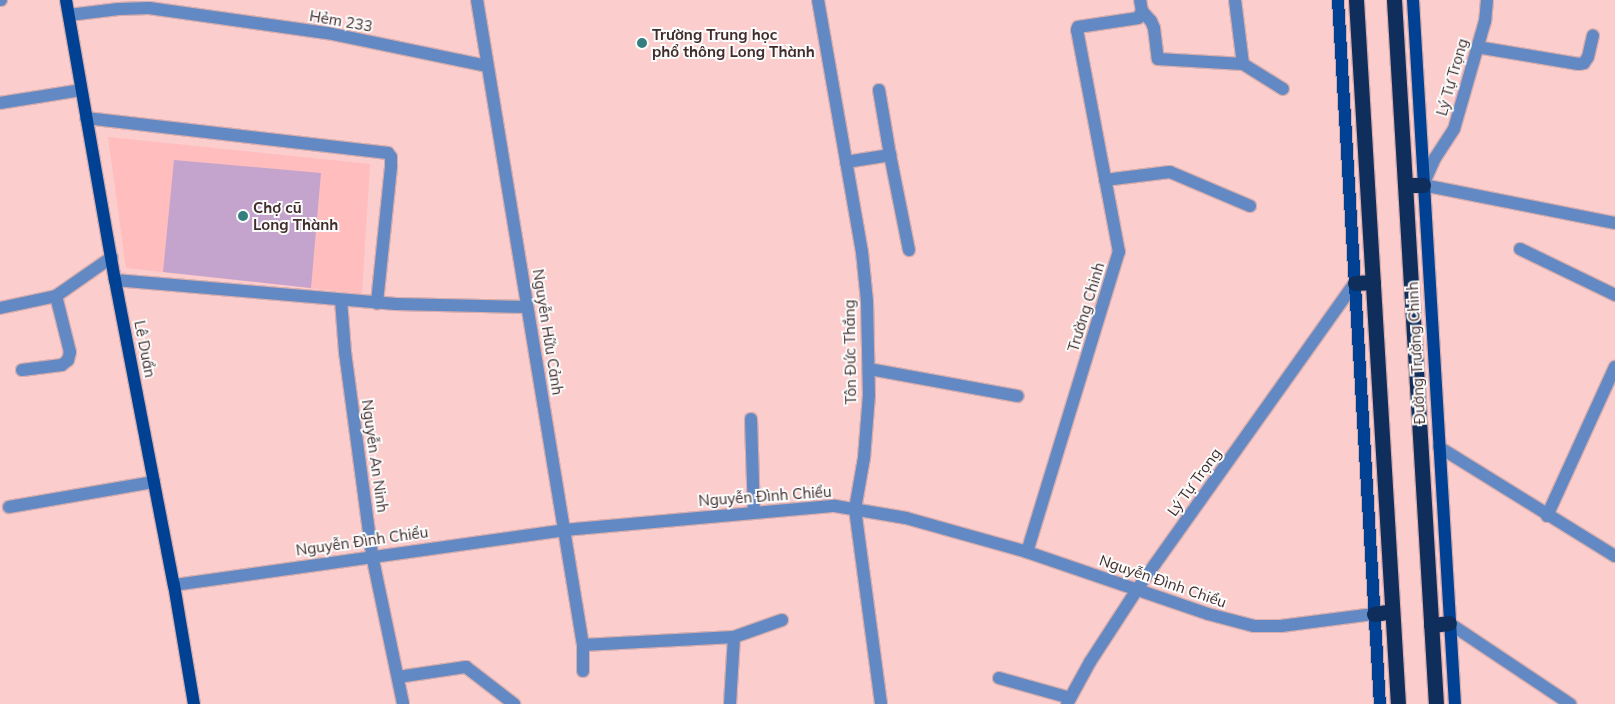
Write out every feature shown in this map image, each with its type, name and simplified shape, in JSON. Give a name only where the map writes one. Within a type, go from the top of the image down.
[{"type":"highway","points":[[1356,0],[1398,704]]},
{"type":"highway","name":"Đường Trường Chinh","points":[[1394,0],[1436,704]]},
{"type":"highway","points":[[1405,185],[1424,185]]},
{"type":"highway","points":[[1355,283],[1373,282]]},
{"type":"highway","points":[[1374,614],[1392,611]]},
{"type":"highway","points":[[1431,625],[1449,623]]},
{"type":"main road","name":"Lê Duẩn","points":[[66,0],[115,280],[174,585],[194,704]]},
{"type":"main road","points":[[1338,0],[1380,704]]},
{"type":"main road","name":"Đường Trường Chinh","points":[[1413,0],[1454,704]]},
{"type":"street","name":"Nguyễn Hữu Cảnh","points":[[477,0],[564,530],[582,645],[584,670]]},
{"type":"street","name":"Tôn Đức Thắng","points":[[818,0],[862,252],[867,302],[869,369],[864,458],[854,510],[881,704]]},
{"type":"street","points":[[1235,0],[1244,64]]},
{"type":"street","name":"Lý Tự Trọng","points":[[1424,185],[1435,158],[1454,129],[1485,21],[1487,0]]},
{"type":"street","name":"Hẻm 233","points":[[69,16],[149,4],[328,34],[487,66]]},
{"type":"street","points":[[1141,5],[1154,28],[1158,59],[1244,64],[1283,88]]},
{"type":"street","name":"Trường Chinh","points":[[1027,552],[1119,252],[1077,30],[1078,27],[1138,18],[1141,5]]},
{"type":"street","points":[[1477,47],[1579,64],[1584,63],[1588,57],[1593,36]]},
{"type":"street","points":[[0,103],[81,90]]},
{"type":"street","points":[[879,90],[909,250]]},
{"type":"street","points":[[86,118],[388,153],[391,157],[391,167],[377,303]]},
{"type":"street","points":[[846,162],[890,155]]},
{"type":"street","points":[[1105,180],[1170,172],[1250,206]]},
{"type":"street","points":[[1424,185],[1615,223]]},
{"type":"street","points":[[1520,249],[1615,295]]},
{"type":"street","points":[[0,308],[56,296],[112,257]]},
{"type":"street","points":[[115,280],[377,303],[528,306]]},
{"type":"street","name":"Lý Tự Trọng","points":[[1069,701],[1138,588],[1355,283]]},
{"type":"street","points":[[22,370],[62,365],[68,360],[70,352],[56,296]]},
{"type":"street","name":"Nguyễn An Ninh","points":[[342,300],[345,352],[372,555],[403,704]]},
{"type":"street","points":[[1547,516],[1615,367]]},
{"type":"street","points":[[869,369],[1018,396]]},
{"type":"street","points":[[751,419],[754,512]]},
{"type":"street","points":[[1439,447],[1547,516],[1615,556]]},
{"type":"street","points":[[9,507],[154,482]]},
{"type":"street","name":"Nguyễn Đình Chiểu","points":[[174,585],[372,555],[564,530],[820,506],[906,518],[1027,552],[1138,588],[1208,614],[1254,626],[1281,626],[1374,614]]},
{"type":"street","points":[[582,645],[734,637],[782,620]]},
{"type":"street","points":[[1449,623],[1570,704]]},
{"type":"street","points":[[730,704],[734,637]]},
{"type":"street","points":[[398,677],[466,667],[514,704]]},
{"type":"street","points":[[999,678],[1069,701]]},
{"type":"shaded area","name":"Chợ cũ Long Thành","points":[[108,137],[370,164],[362,294],[126,268]]},
{"type":"building","points":[[174,160],[321,173],[311,288],[163,272]]},
{"type":"place","name":"Trường Trung học phổ thông Long Thành","points":[[642,43]]},
{"type":"place","name":"Chợ cũ Long Thành","points":[[243,216]]}]
